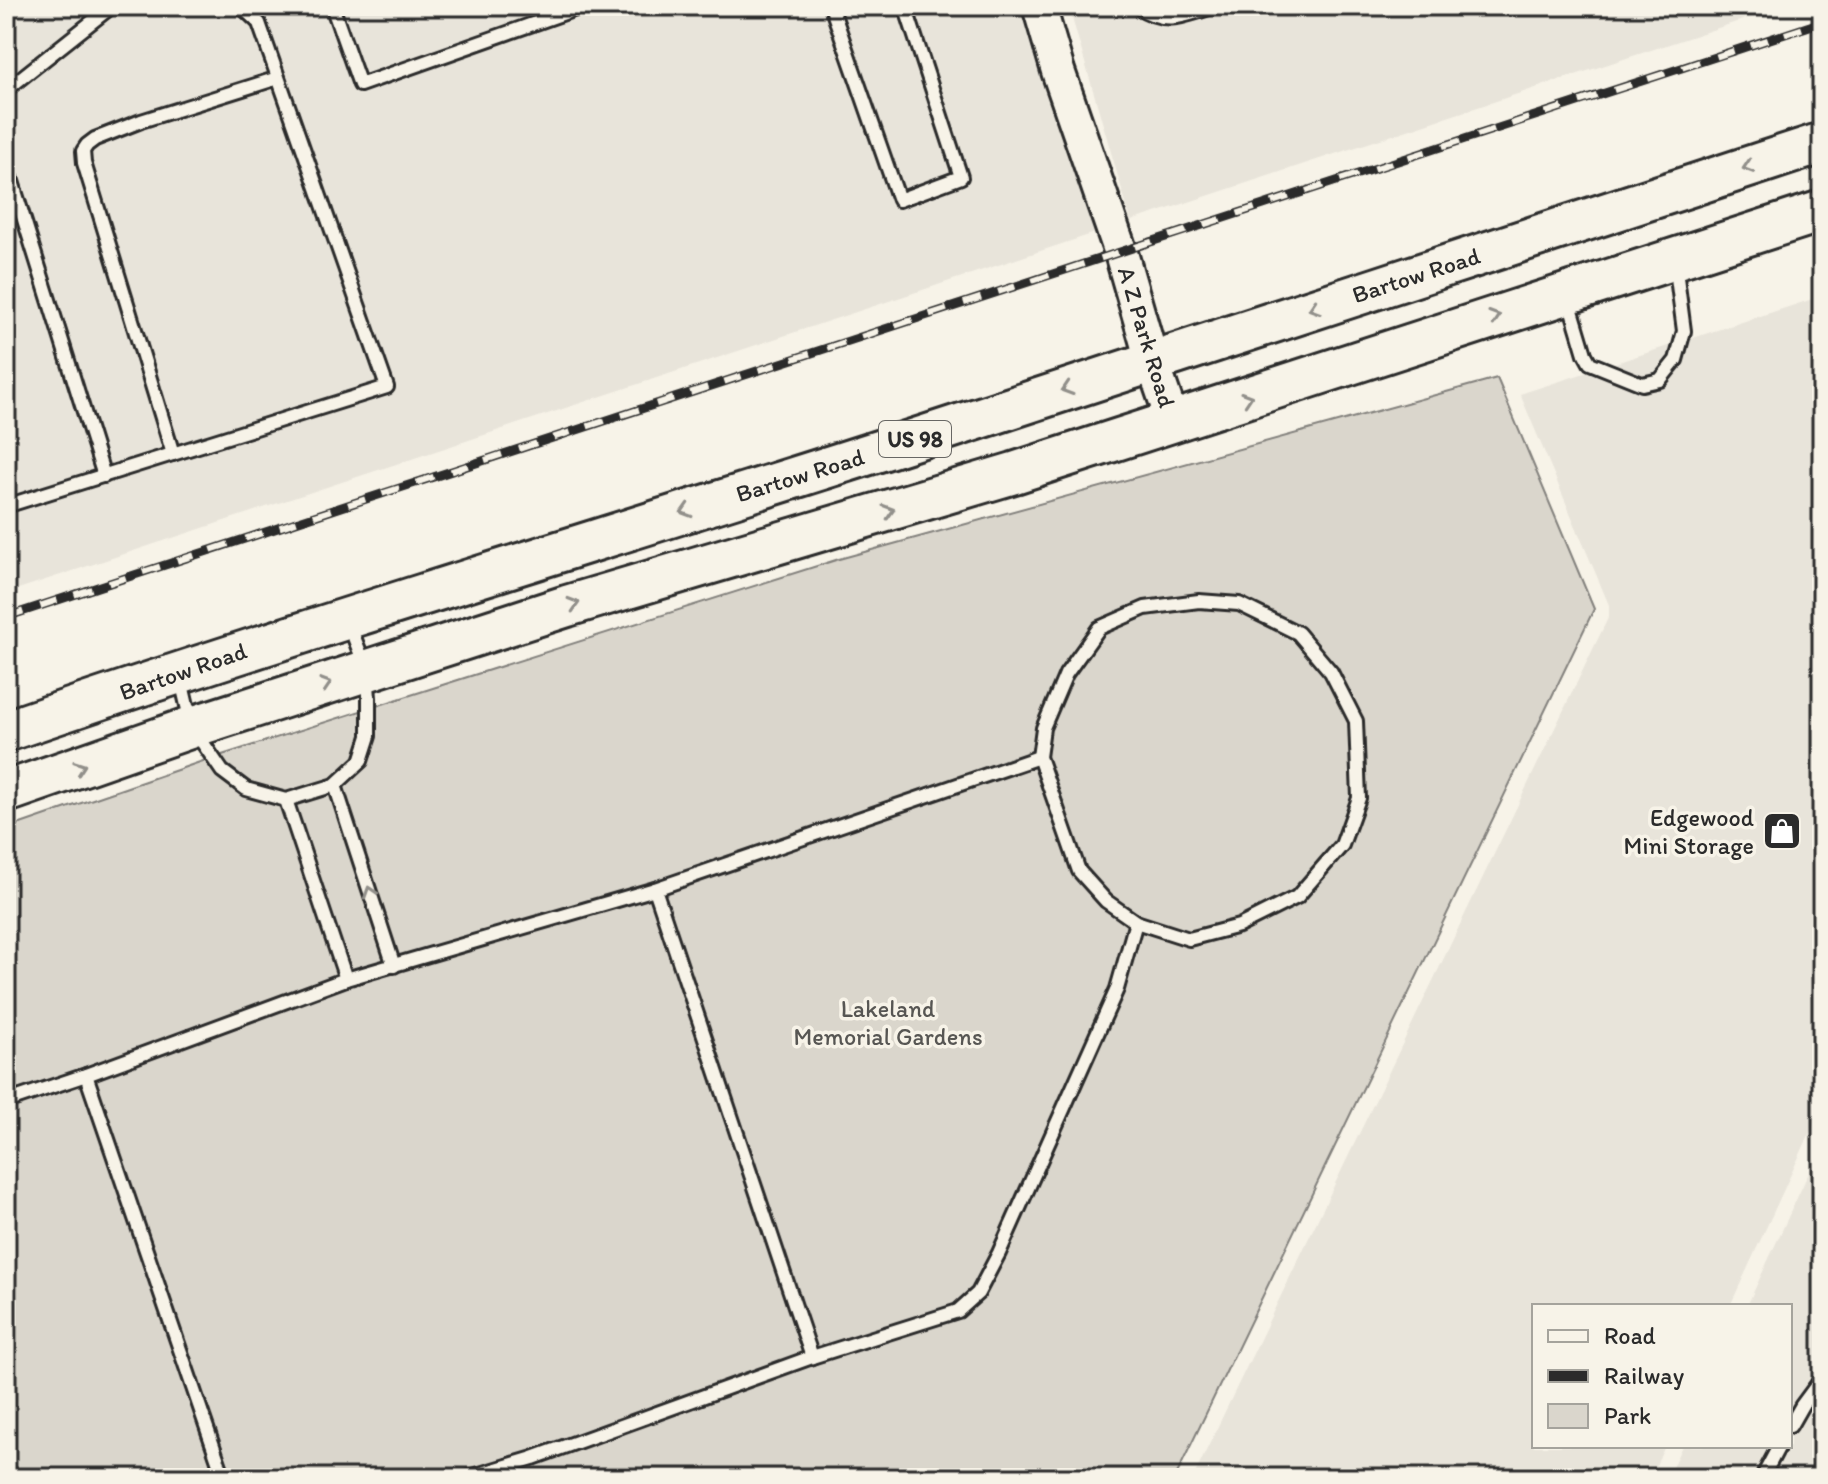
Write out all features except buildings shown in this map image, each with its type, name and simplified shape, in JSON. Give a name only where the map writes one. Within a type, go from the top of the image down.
[{"type":"main road","name":"Bartow Road","points":[[6,731],[347,617],[903,443],[1822,143]]},
{"type":"main road","name":"US 98","points":[[6,792],[192,727],[567,606],[1014,473],[1674,259],[1819,222]]},
{"type":"street","name":"A Z Park Road","points":[[1039,6],[1173,422]]},
{"type":"lane","points":[[6,90],[112,6]]},
{"type":"lane","points":[[6,506],[387,387],[259,23],[241,6]]},
{"type":"lane","points":[[332,6],[360,85],[584,6]]},
{"type":"lane","points":[[831,6],[899,200],[961,177],[905,6]]},
{"type":"lane","points":[[1137,6],[1146,13],[1164,18],[1180,17],[1215,6]]},
{"type":"lane","points":[[173,454],[84,163],[83,151],[95,139],[141,121],[278,78]]},
{"type":"lane","points":[[6,162],[104,476]]},
{"type":"lane","points":[[1567,294],[1590,363],[1642,384],[1660,380],[1676,360],[1684,331],[1674,259]]},
{"type":"lane","points":[[1199,601],[1239,604],[1298,633],[1331,672],[1356,721],[1359,798],[1342,845],[1297,897],[1239,926],[1189,939],[1136,922],[1106,901],[1079,871],[1039,757],[1043,728],[1066,674],[1099,628],[1145,608],[1199,601]]},
{"type":"lane","points":[[179,672],[192,727],[222,771],[246,789],[286,800],[335,785],[361,761],[369,736],[367,671],[347,617]]},
{"type":"lane","points":[[6,1102],[346,979],[655,889],[1039,757]]},
{"type":"lane","points":[[335,785],[394,966]]},
{"type":"lane","points":[[286,800],[346,979]]},
{"type":"lane","points":[[655,889],[812,1357]]},
{"type":"lane","points":[[466,1478],[533,1458],[812,1357],[958,1311],[978,1293],[999,1253],[1117,989],[1136,922]]},
{"type":"lane","points":[[86,1075],[224,1478]]},
{"type":"lane","points":[[1792,1422],[1822,1378]]},
{"type":"lane","points":[[1762,1478],[1778,1448]]},
{"type":"shaded area","points":[[6,6],[1021,6],[1095,233],[6,593]]},
{"type":"shaded area","points":[[1070,6],[1785,6],[1131,221]]},
{"type":"shaded area","points":[[1822,296],[1822,1107],[1731,1304],[1532,1304],[1532,1448],[1664,1448],[1650,1478],[1193,1478],[1609,616],[1609,605],[1520,394]]},
{"type":"shaded area","points":[[1822,1144],[1822,1478],[1667,1478],[1681,1448],[1792,1448],[1792,1304],[1748,1304]]},
{"type":"green space","name":"Lakeland Memorial Gardens","points":[[1497,378],[1594,609],[1175,1478],[6,1478],[6,829],[200,762],[839,559]]},
{"type":"railway","points":[[6,617],[1822,22]]},
{"type":"place","name":"Edgewood Mini Storage","points":[[1782,831]]}]
